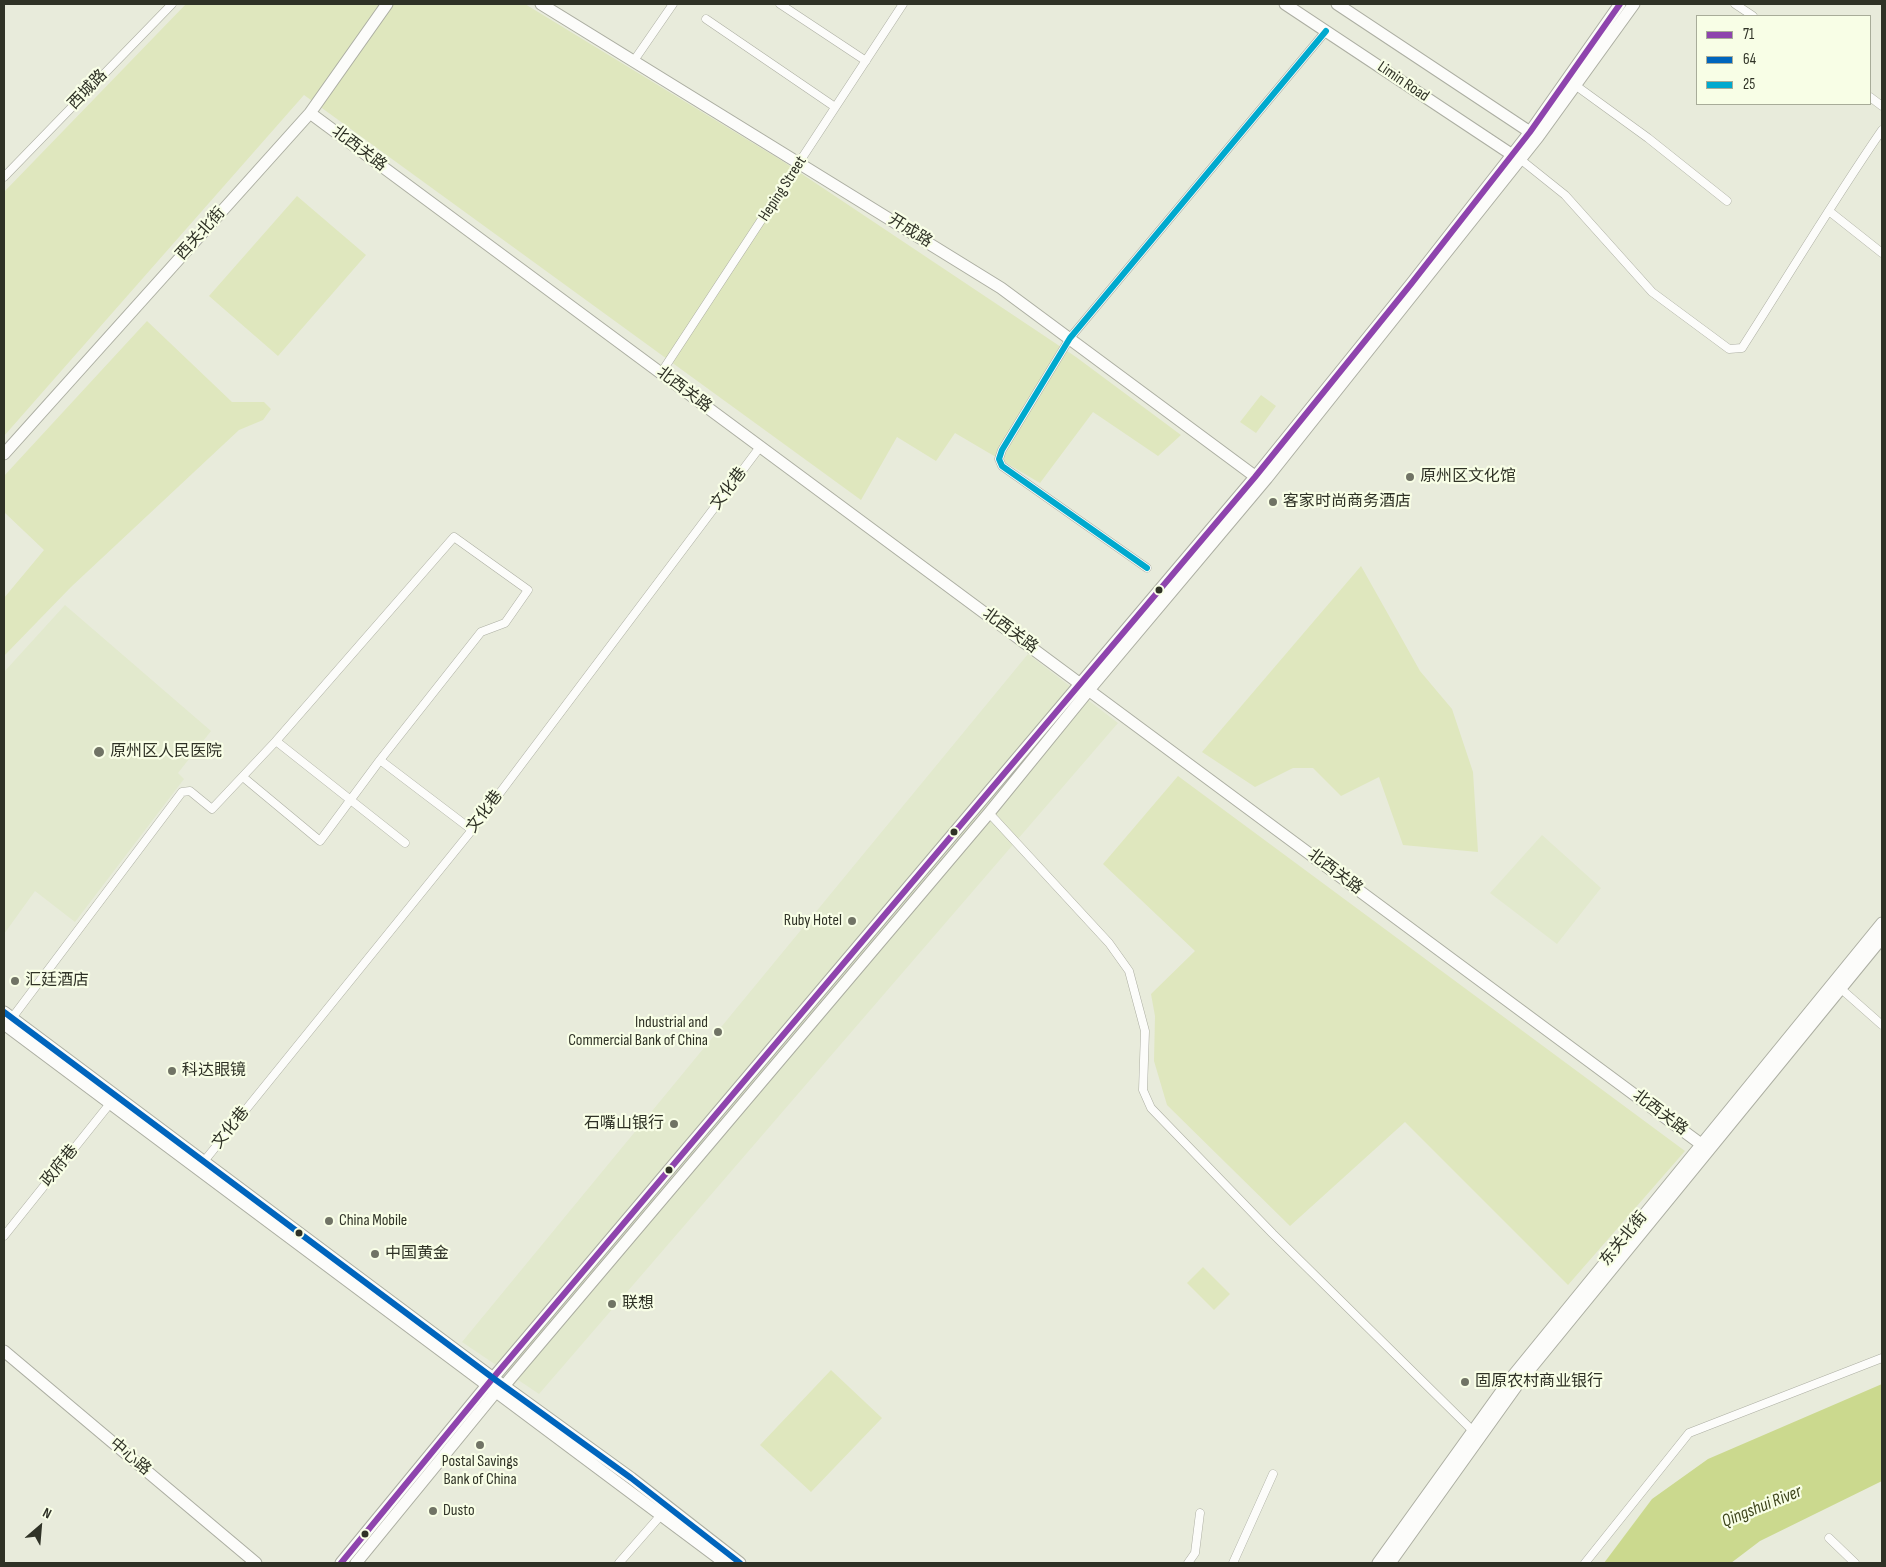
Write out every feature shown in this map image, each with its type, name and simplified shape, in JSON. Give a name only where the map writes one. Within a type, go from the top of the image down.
[{"type":"street","name":"西城路","points":[[4,176],[172,4]]},
{"type":"street","name":"西关北街","points":[[4,454],[310,113],[387,4]]},
{"type":"street","name":"开成路","points":[[541,4],[632,62],[800,162],[1001,288],[1259,480]]},
{"type":"street","points":[[632,62],[673,4]]},
{"type":"street","points":[[780,4],[866,61]]},
{"type":"street","name":"Heping Street","points":[[661,373],[903,4]]},
{"type":"street","name":"Limin Road","points":[[1285,4],[1516,157]]},
{"type":"street","name":"Limin Road","points":[[1337,4],[1534,134]]},
{"type":"street","points":[[1534,134],[1620,4]]},
{"type":"street","points":[[356,1563],[495,1386],[1259,480],[1411,284],[1575,84],[1634,4]]},
{"type":"street","points":[[1735,4],[1752,15]]},
{"type":"street","points":[[706,19],[835,107]]},
{"type":"street","points":[[1146,568],[1002,466],[999,460],[1002,450],[1070,338],[1326,30]]},
{"type":"street","points":[[1575,84],[1727,201]]},
{"type":"street","points":[[1871,98],[1882,106]]},
{"type":"street","name":"北西关路","points":[[310,113],[1705,1147]]},
{"type":"street","points":[[1516,157],[1566,195],[1652,292],[1729,349],[1736,350],[1742,348],[1882,130]]},
{"type":"street","points":[[1829,211],[1882,253]]},
{"type":"street","name":"文化巷","points":[[201,1165],[472,830],[760,446]]},
{"type":"street","points":[[242,777],[320,841],[380,760],[480,632],[504,623],[528,590],[454,537],[276,741],[242,777],[212,809],[190,791],[182,792],[7,1018],[495,1386],[725,1563]]},
{"type":"street","points":[[341,1563],[989,812],[1085,687]]},
{"type":"street","points":[[276,741],[405,843]]},
{"type":"street","points":[[380,760],[472,830]]},
{"type":"street","points":[[989,812],[1109,942],[1129,970],[1145,1031],[1143,1090],[1151,1108],[1273,1234],[1473,1431]]},
{"type":"street","name":"东关北街","points":[[1390,1563],[1518,1384],[1705,1147],[1837,985],[1882,923]]},
{"type":"street","name":"东关北街","points":[[1837,985],[1882,938]]},
{"type":"street","points":[[1837,985],[1882,1025]]},
{"type":"street","name":"政府巷","points":[[4,1236],[114,1100]]},
{"type":"street","name":"东关北街","points":[[1378,1563],[1510,1378],[1705,1147]]},
{"type":"street","name":"中心路","points":[[4,1351],[256,1563]]},
{"type":"street","points":[[1585,1563],[1689,1433],[1882,1358]]},
{"type":"street","points":[[495,1386],[631,1478],[740,1563]]},
{"type":"street","points":[[1233,1563],[1273,1474]]},
{"type":"street","points":[[1188,1563],[1195,1553],[1200,1513]]},
{"type":"street","points":[[619,1563],[661,1515]]},
{"type":"street","points":[[1830,1538],[1855,1563]]},
{"type":"shaded area","points":[[186,4],[525,4],[784,162],[1076,357],[1181,435],[1158,456],[1093,412],[1040,483],[955,433],[936,461],[897,437],[861,500],[304,95],[4,436],[4,192]]},
{"type":"shaded area","points":[[297,196],[366,255],[278,356],[209,296]]},
{"type":"shaded area","points":[[147,321],[232,402],[264,402],[271,409],[263,420],[239,430],[71,587],[4,656],[4,598],[44,550],[4,512],[4,476]]},
{"type":"shaded area","points":[[1261,395],[1276,406],[1256,433],[1240,422]]},
{"type":"shaded area","points":[[1361,566],[1420,671],[1452,709],[1473,772],[1478,852],[1403,845],[1379,777],[1341,796],[1313,768],[1293,768],[1255,787],[1202,752]]},
{"type":"shaded area","name":"原州区人民医院","points":[[65,605],[211,731],[178,773],[184,779],[75,922],[35,891],[4,934],[4,672]]},
{"type":"shaded area","points":[[1028,654],[1118,723],[539,1394],[462,1342]]},
{"type":"shaded area","points":[[1178,776],[1685,1151],[1568,1285],[1405,1122],[1290,1226],[1167,1105],[1154,1061],[1155,1016],[1151,994],[1195,951],[1103,864]]},
{"type":"shaded area","points":[[1542,835],[1601,888],[1557,944],[1490,893]]},
{"type":"shaded area","points":[[1203,1267],[1230,1294],[1214,1310],[1187,1283]]},
{"type":"shaded area","points":[[831,1370],[882,1418],[811,1492],[760,1445]]},
{"type":"water","name":"Qingshui River","points":[[1882,1384],[1882,1481],[1760,1541],[1731,1563],[1604,1563],[1652,1499],[1708,1459]]},
{"type":"transit line","name":"71","points":[[341,1563],[493,1378],[1255,477],[1411,284],[1530,132],[1620,4]]},
{"type":"transit line","name":"25","points":[[1147,568],[1002,466],[999,459],[1002,450],[1070,338],[1326,31]]},
{"type":"transit line","name":"64","points":[[4,1012],[493,1378],[631,1478],[740,1563]]},
{"type":"place","name":"原州区文化馆","points":[[1410,477]]},
{"type":"place","name":"客家时尚商务酒店","points":[[1273,502]]},
{"type":"place","name":"原州区人民医院","points":[[99,752]]},
{"type":"place","name":"Ruby Hotel","points":[[852,921]]},
{"type":"place","name":"汇廷酒店","points":[[15,981]]},
{"type":"place","name":"Industrial and Commercial Bank of China","points":[[718,1032]]},
{"type":"place","name":"科达眼镜","points":[[172,1071]]},
{"type":"place","name":"石嘴山银行","points":[[674,1124]]},
{"type":"place","name":"China Mobile","points":[[329,1221]]},
{"type":"place","name":"中国黄金","points":[[375,1254]]},
{"type":"place","name":"联想","points":[[612,1304]]},
{"type":"place","name":"固原农村商业银行","points":[[1465,1382]]},
{"type":"place","name":"Postal Savings Bank of China","points":[[480,1445]]},
{"type":"place","name":"Dusto","points":[[433,1511]]}]
